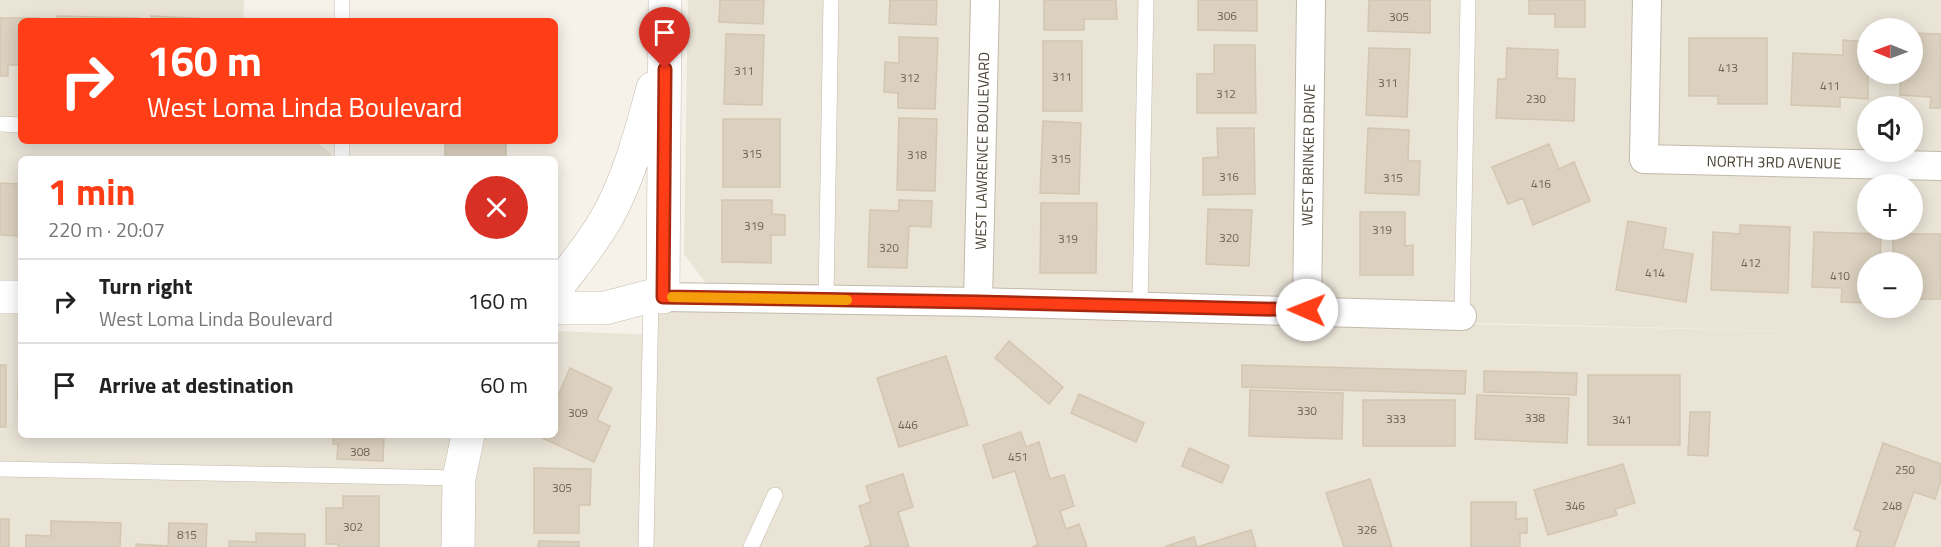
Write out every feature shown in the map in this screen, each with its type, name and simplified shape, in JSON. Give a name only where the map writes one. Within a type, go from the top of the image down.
[{"type":"street","points":[[657,296],[665,0]]},
{"type":"street","name":"WEST LAWRENCE BOULEVARD","points":[[978,302],[985,0]]},
{"type":"street","name":"WEST BRINKER DRIVE","points":[[1307,310],[1311,0]]},
{"type":"street","name":"NORTH 3RD AVENUE","points":[[1647,0],[1644,159],[1941,166]]},
{"type":"street","points":[[558,286],[607,218],[620,191],[643,126],[665,46]]},
{"type":"street","points":[[558,308],[605,308],[657,296],[1307,310],[1462,316]]},
{"type":"street","points":[[0,297],[18,297]]},
{"type":"street","points":[[458,547],[459,478],[467,438]]},
{"type":"lane","points":[[342,0],[342,18]]},
{"type":"lane","points":[[826,300],[831,0]]},
{"type":"lane","points":[[1140,306],[1146,0]]},
{"type":"lane","points":[[1462,316],[1468,0]]},
{"type":"lane","points":[[0,124],[18,125]]},
{"type":"lane","points":[[646,547],[657,296]]},
{"type":"lane","points":[[0,469],[459,478]]},
{"type":"lane","points":[[752,547],[776,495]]},
{"type":"shaded area","points":[[0,0],[244,0],[243,18],[18,18],[18,144],[319,144],[331,153],[331,156],[18,156],[18,438],[558,438],[558,331],[657,335],[658,305],[1905,334],[1473,323],[1475,308],[708,286],[684,254],[688,0],[1941,0],[1941,547],[0,547]]},
{"type":"building","points":[[720,0],[764,0],[763,24],[719,22]]},
{"type":"building","points":[[890,0],[937,0],[936,25],[889,23]]},
{"type":"building","points":[[1044,0],[1116,0],[1117,19],[1084,19],[1084,30],[1044,30]]},
{"type":"building","points":[[1198,0],[1257,0],[1257,31],[1198,30]]},
{"type":"building","points":[[1369,0],[1430,0],[1430,33],[1368,31]]},
{"type":"building","points":[[1529,0],[1585,0],[1585,27],[1555,27],[1555,14],[1529,14]]},
{"type":"building","points":[[57,16],[140,18],[57,18]]},
{"type":"building","points":[[151,16],[191,18],[151,18]]},
{"type":"building","points":[[0,18],[18,18],[18,65],[8,65],[8,76],[0,76]]},
{"type":"building","points":[[1923,33],[1941,34],[1941,108],[1930,108],[1931,97],[1900,95],[1901,84],[1923,84]]},
{"type":"building","points":[[726,34],[764,35],[762,105],[724,104]]},
{"type":"building","points":[[899,37],[938,38],[935,109],[898,108],[898,93],[884,92],[885,62],[899,63]]},
{"type":"building","points":[[1689,38],[1767,38],[1767,104],[1718,104],[1718,96],[1689,96]]},
{"type":"building","points":[[1843,40],[1857,41],[1857,84],[1868,84],[1868,96],[1857,96],[1857,98],[1840,97],[1840,107],[1791,105],[1793,53],[1843,55]]},
{"type":"building","points":[[1043,41],[1082,41],[1082,111],[1043,111]]},
{"type":"building","points":[[1214,45],[1255,45],[1256,113],[1197,113],[1197,74],[1214,74]]},
{"type":"building","points":[[1369,48],[1410,49],[1407,117],[1366,115]]},
{"type":"building","points":[[1507,48],[1558,50],[1557,78],[1575,79],[1574,121],[1496,118],[1498,79],[1506,79]]},
{"type":"building","points":[[899,118],[937,119],[935,191],[897,190]]},
{"type":"building","points":[[723,119],[780,119],[780,187],[723,187]]},
{"type":"building","points":[[1043,121],[1081,123],[1079,194],[1040,193]]},
{"type":"building","points":[[1217,128],[1254,128],[1255,194],[1203,195],[1203,158],[1218,157]]},
{"type":"building","points":[[1368,128],[1409,130],[1408,161],[1420,161],[1419,195],[1365,193]]},
{"type":"building","points":[[445,144],[506,144],[506,156],[445,156]]},
{"type":"building","points":[[1549,144],[1559,169],[1574,162],[1590,201],[1533,225],[1523,198],[1508,204],[1492,167]]},
{"type":"building","points":[[0,183],[18,184],[18,236],[0,235]]},
{"type":"building","points":[[722,200],[772,200],[772,214],[785,215],[785,235],[771,235],[771,263],[722,262]]},
{"type":"building","points":[[899,200],[932,201],[931,227],[909,226],[907,268],[868,267],[870,210],[899,211]]},
{"type":"building","points":[[1041,203],[1097,203],[1096,273],[1040,273]]},
{"type":"building","points":[[1208,209],[1252,210],[1249,266],[1206,264]]},
{"type":"building","points":[[1360,212],[1405,212],[1405,246],[1413,245],[1413,275],[1360,275]]},
{"type":"building","points":[[1628,221],[1666,228],[1663,249],[1693,254],[1686,302],[1616,290]]},
{"type":"building","points":[[1740,225],[1790,227],[1788,293],[1711,290],[1713,232],[1740,234]]},
{"type":"building","points":[[1814,232],[1857,233],[1857,240],[1881,240],[1880,252],[1857,252],[1857,303],[1841,302],[1842,288],[1812,287]]},
{"type":"building","points":[[1923,234],[1941,234],[1941,299],[1923,299],[1923,252],[1893,252],[1893,240],[1923,240]]},
{"type":"building","points":[[1009,341],[1063,387],[1049,404],[995,358]]},
{"type":"building","points":[[946,356],[968,425],[899,447],[877,378]]},
{"type":"building","points":[[0,365],[6,365],[6,427],[0,427]]},
{"type":"building","points":[[1242,365],[1466,371],[1465,394],[1242,387]]},
{"type":"building","points":[[570,368],[612,388],[597,420],[610,426],[594,462],[542,438],[558,438],[558,396]]},
{"type":"building","points":[[1484,371],[1577,373],[1576,395],[1484,392]]},
{"type":"building","points":[[1588,375],[1680,375],[1680,445],[1588,445]]},
{"type":"building","points":[[1250,390],[1343,393],[1342,439],[1249,436]]},
{"type":"building","points":[[1079,394],[1144,423],[1136,442],[1071,413]]},
{"type":"building","points":[[1477,395],[1569,398],[1567,443],[1475,439]]},
{"type":"building","points":[[1363,400],[1455,400],[1455,446],[1363,446]]},
{"type":"building","points":[[1690,412],[1710,412],[1708,456],[1688,455]]},
{"type":"building","points":[[1021,432],[1026,447],[1039,442],[1050,479],[1064,475],[1074,506],[1060,511],[1066,529],[1079,524],[1087,547],[1032,547],[1038,545],[1015,471],[993,478],[983,445]]},
{"type":"building","points":[[333,438],[384,438],[383,461],[337,459],[338,444],[333,444]]},
{"type":"building","points":[[1883,443],[1941,464],[1941,481],[1935,499],[1914,492],[1894,547],[1856,547],[1861,532],[1854,529]]},
{"type":"building","points":[[1189,448],[1229,466],[1222,483],[1182,466]]},
{"type":"building","points":[[1623,464],[1635,503],[1615,509],[1617,515],[1548,535],[1534,490]]},
{"type":"building","points":[[534,468],[591,469],[590,505],[579,505],[579,533],[534,533]]},
{"type":"building","points":[[903,474],[913,507],[898,512],[909,547],[864,547],[871,545],[859,506],[871,502],[866,486]]},
{"type":"building","points":[[1370,479],[1392,547],[1344,547],[1326,493]]},
{"type":"building","points":[[343,496],[379,496],[379,547],[338,547],[338,544],[326,544],[326,508],[343,508]]},
{"type":"building","points":[[1471,502],[1516,502],[1516,519],[1527,518],[1527,533],[1520,533],[1520,547],[1471,547]]},
{"type":"building","points":[[0,519],[9,519],[9,547],[0,547]]},
{"type":"building","points":[[51,521],[121,523],[120,547],[26,547],[26,535],[51,536]]},
{"type":"building","points":[[169,523],[207,524],[206,547],[136,547],[136,544],[168,546]]},
{"type":"building","points":[[1251,530],[1256,547],[1197,547]]},
{"type":"building","points":[[256,533],[305,534],[305,547],[229,547],[229,541],[256,542]]},
{"type":"building","points":[[1194,537],[1197,547],[1164,547]]},
{"type":"building","points":[[539,541],[579,542],[579,547],[538,547]]},
{"type":"slow traffic","points":[[672,297],[847,300]]},
{"type":"route","points":[[665,69],[663,297],[1307,310]]}]
